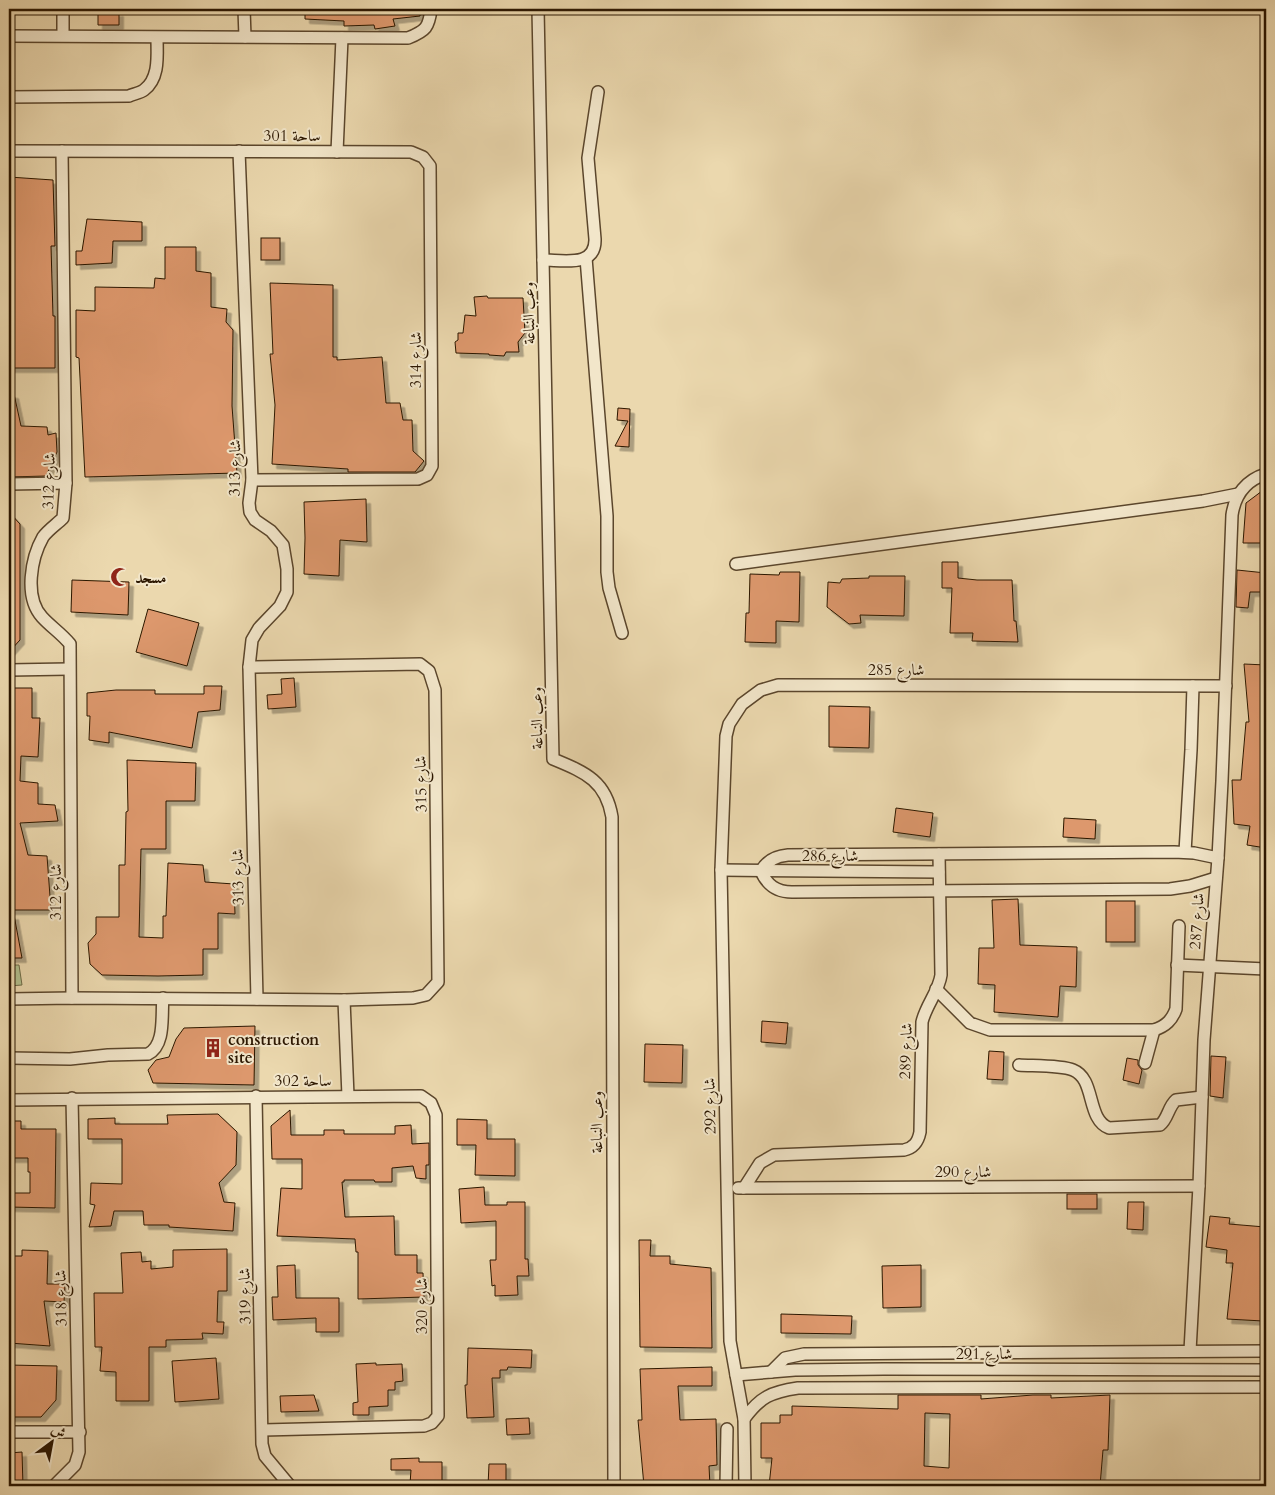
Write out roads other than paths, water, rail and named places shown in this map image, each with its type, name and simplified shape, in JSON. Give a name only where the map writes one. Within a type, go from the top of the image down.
[{"type":"street","points":[[63,9],[63,36]]},
{"type":"street","points":[[244,9],[245,37]]},
{"type":"street","points":[[9,36],[408,38],[420,33],[429,24],[431,9]]},
{"type":"street","name":"وعب النباعة","points":[[538,9],[553,759],[583,773],[598,784],[610,805],[612,817],[614,1486]]},
{"type":"street","points":[[9,97],[129,96],[144,90],[155,78],[158,59],[157,38]]},
{"type":"street","name":"ساحة 301","points":[[9,150],[337,152],[342,38]]},
{"type":"street","points":[[543,260],[578,260],[586,258],[591,255],[595,245],[588,158],[598,92]]},
{"type":"street","name":"شارع 312","points":[[62,151],[66,483],[63,518],[44,535],[33,561],[31,582],[35,605],[41,616],[61,633],[70,644],[72,998]]},
{"type":"street","name":"شارع 313","points":[[238,152],[252,480],[249,503],[250,512],[255,520],[271,531],[283,545],[287,569],[287,592],[280,606],[259,628],[252,640],[248,667],[256,999]]},
{"type":"street","name":"شارع 314","points":[[252,480],[418,479],[427,476],[432,466],[430,166],[423,157],[411,152],[337,152]]},
{"type":"street","points":[[586,258],[607,516],[607,572],[609,588],[622,633]]},
{"type":"street","points":[[736,564],[1204,501],[1238,494],[1250,482],[1266,474]]},
{"type":"street","points":[[9,484],[66,483]]},
{"type":"street","name":"شارع 287","points":[[1190,1351],[1199,1186],[1204,1040],[1218,858],[1232,515],[1238,494]]},
{"type":"street","name":"شارع 315","points":[[248,667],[420,664],[429,671],[435,690],[438,982],[426,995],[413,998],[344,1000]]},
{"type":"street","points":[[9,670],[70,670]]},
{"type":"street","name":"شارع 285","points":[[721,870],[726,736],[729,724],[742,704],[751,696],[769,687],[778,685],[1226,686]]},
{"type":"street","points":[[1185,852],[1192,750],[1193,686]]},
{"type":"street","points":[[1216,878],[1190,886],[1170,889],[784,892],[769,885],[761,871],[769,860],[782,855],[1185,852],[1218,858]]},
{"type":"street","name":"شارع 289","points":[[744,1188],[760,1163],[774,1155],[899,1150],[909,1149],[917,1142],[919,1137],[921,1028],[926,1009],[941,974],[939,854]]},
{"type":"street","name":"شارع 286","points":[[721,870],[939,872]]},
{"type":"street","name":"شارع 292","points":[[721,870],[730,1341],[736,1375]]},
{"type":"street","points":[[936,989],[970,1023],[990,1030],[1154,1030],[1166,1025],[1176,1009],[1179,926]]},
{"type":"street","points":[[1178,965],[1266,969]]},
{"type":"street","points":[[9,1058],[70,1059],[108,1055],[148,1054],[158,1044],[163,998]]},
{"type":"street","points":[[9,999],[344,1000]]},
{"type":"street","name":"ساحة 302","points":[[9,1100],[348,1096],[344,1000]]},
{"type":"street","points":[[1145,1063],[1154,1030]]},
{"type":"street","points":[[1019,1065],[1075,1070],[1084,1081],[1100,1121],[1109,1128],[1160,1125],[1176,1100],[1202,1097]]},
{"type":"street","name":"شارع 319","points":[[256,1096],[262,1444],[265,1456],[290,1486]]},
{"type":"street","name":"شارع 320","points":[[263,1430],[424,1426],[432,1423],[438,1416],[436,1115],[431,1103],[421,1096],[348,1096]]},
{"type":"street","name":"شارع 318","points":[[54,1486],[75,1465],[80,1452],[72,1098]]},
{"type":"street","name":"شارع 290","points":[[726,1188],[1199,1186]]},
{"type":"street","points":[[1171,1351],[1171,1386]]},
{"type":"street","points":[[770,1372],[785,1358],[797,1354],[1266,1351]]},
{"type":"street","points":[[1075,1369],[1076,1352]]},
{"type":"street","points":[[931,1353],[931,1369]]},
{"type":"street","points":[[884,1354],[884,1368]]},
{"type":"street","name":"شارع 291","points":[[736,1375],[884,1368],[1266,1370]]},
{"type":"street","points":[[1063,1369],[1063,1387]]},
{"type":"street","points":[[736,1375],[744,1419],[745,1486]]},
{"type":"street","points":[[744,1419],[758,1401],[767,1395],[777,1391],[798,1388],[1266,1386]]},
{"type":"street","points":[[726,1486],[727,1429]]},
{"type":"street","points":[[9,1432],[80,1432]]},
{"type":"place","name":"مسجد","points":[[120,577]]},
{"type":"place","name":"construction site","points":[[213,1048]]}]
